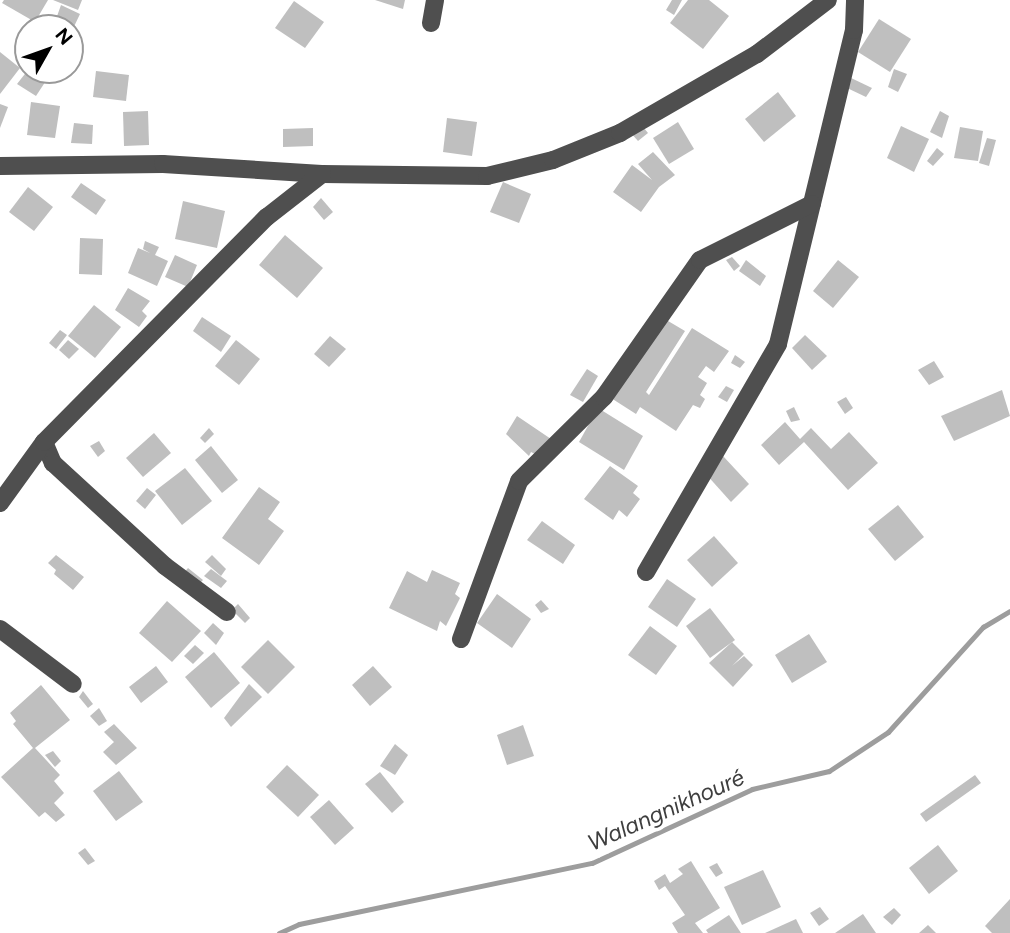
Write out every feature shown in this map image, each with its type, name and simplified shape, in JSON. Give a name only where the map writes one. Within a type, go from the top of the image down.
[{"type":"street","points":[[431,23],[435,0]]},
{"type":"street","points":[[0,166],[163,164],[322,174],[487,176],[553,160],[620,133],[746,61],[828,0]]},
{"type":"street","points":[[646,572],[778,344],[854,30],[855,0]]},
{"type":"street","points":[[0,503],[44,442],[267,217],[322,174]]},
{"type":"street","points":[[461,639],[519,481],[604,397],[700,260],[812,204]]},
{"type":"street","points":[[44,442],[54,463],[165,566],[227,612]]},
{"type":"street","points":[[0,629],[74,684]]},
{"type":"building","points":[[4,0],[48,0],[40,14],[21,14],[2,3]]},
{"type":"building","points":[[53,0],[82,0],[78,10]]},
{"type":"building","points":[[375,0],[405,0],[403,9]]},
{"type":"building","points":[[672,0],[682,0],[674,15],[666,10]]},
{"type":"building","points":[[688,0],[709,0],[729,16],[703,49],[670,23]]},
{"type":"building","points":[[294,1],[324,22],[305,48],[275,28]]},
{"type":"building","points":[[61,5],[80,14],[58,14]]},
{"type":"building","points":[[879,19],[911,39],[890,72],[858,52]]},
{"type":"building","points":[[0,52],[14,63],[14,76],[0,94]]},
{"type":"building","points":[[894,69],[907,74],[898,92],[888,87]]},
{"type":"building","points":[[96,71],[129,75],[126,101],[93,97]]},
{"type":"building","points":[[849,77],[872,88],[866,97],[845,87]]},
{"type":"building","points":[[17,84],[44,84],[36,96]]},
{"type":"building","points":[[778,92],[796,116],[764,142],[745,119]]},
{"type":"building","points":[[31,102],[60,106],[55,138],[27,135]]},
{"type":"building","points":[[0,104],[8,107],[0,128]]},
{"type":"building","points":[[148,111],[149,145],[124,146],[123,112]]},
{"type":"building","points":[[940,111],[949,116],[942,138],[930,132]]},
{"type":"building","points":[[447,118],[477,122],[472,156],[443,152]]},
{"type":"building","points":[[639,122],[648,133],[638,141],[630,132]]},
{"type":"building","points":[[678,122],[694,149],[669,164],[653,138]]},
{"type":"building","points":[[74,123],[93,125],[92,144],[71,143]]},
{"type":"building","points":[[901,126],[929,139],[914,172],[887,158]]},
{"type":"building","points":[[960,127],[983,131],[978,161],[954,158]]},
{"type":"building","points":[[313,128],[313,146],[283,147],[283,129]]},
{"type":"building","points":[[987,138],[996,140],[989,166],[979,163]]},
{"type":"building","points":[[937,148],[944,154],[933,166],[927,161]]},
{"type":"building","points":[[653,152],[675,175],[659,187],[641,212],[613,192],[632,165],[652,180],[638,164]]},
{"type":"building","points":[[503,182],[531,194],[519,223],[490,212]]},
{"type":"building","points":[[81,183],[106,200],[96,215],[71,197]]},
{"type":"building","points":[[28,187],[53,207],[34,231],[9,212]]},
{"type":"building","points":[[321,198],[333,212],[324,220],[313,207]]},
{"type":"building","points":[[183,201],[225,211],[217,248],[175,239]]},
{"type":"building","points":[[285,235],[323,268],[297,298],[259,265]]},
{"type":"building","points":[[80,238],[103,239],[102,275],[79,274]]},
{"type":"building","points":[[145,241],[159,247],[155,255],[168,261],[157,286],[128,273],[138,248],[150,253],[143,249]]},
{"type":"building","points":[[175,255],[197,265],[188,287],[165,277]]},
{"type":"building","points":[[732,257],[740,266],[734,271],[726,260]]},
{"type":"building","points":[[746,260],[766,276],[760,286],[739,271]]},
{"type":"building","points":[[838,260],[859,277],[833,308],[813,291]]},
{"type":"building","points":[[128,288],[150,301],[142,311],[147,316],[139,327],[115,310]]},
{"type":"building","points":[[94,305],[121,327],[95,358],[68,336]]},
{"type":"building","points":[[202,317],[231,336],[221,352],[193,331]]},
{"type":"building","points":[[663,318],[685,331],[646,392],[649,395],[692,328],[729,351],[714,372],[706,366],[698,377],[707,383],[700,395],[705,399],[700,408],[693,405],[676,431],[640,407],[636,414],[611,398]]},
{"type":"building","points":[[60,330],[67,335],[56,349],[49,343]]},
{"type":"building","points":[[805,335],[827,356],[812,370],[792,348]]},
{"type":"building","points":[[330,336],[346,349],[329,367],[314,354]]},
{"type":"building","points":[[68,340],[79,349],[69,359],[59,350]]},
{"type":"building","points":[[236,340],[260,359],[239,385],[215,366]]},
{"type":"building","points":[[735,355],[745,362],[740,368],[731,363]]},
{"type":"building","points":[[934,361],[944,377],[929,385],[918,370]]},
{"type":"building","points":[[587,369],[598,376],[583,402],[570,395]]},
{"type":"building","points":[[726,386],[734,390],[727,402],[718,397]]},
{"type":"building","points":[[1002,390],[1010,416],[954,441],[941,416]]},
{"type":"building","points":[[846,397],[853,408],[845,414],[837,402]]},
{"type":"building","points":[[794,407],[800,420],[791,422],[786,411]]},
{"type":"building","points":[[598,408],[643,436],[624,470],[579,442]]},
{"type":"building","points":[[517,416],[551,439],[539,456],[531,452],[529,456],[506,434]]},
{"type":"building","points":[[785,422],[800,439],[811,428],[831,449],[849,432],[878,463],[848,490],[804,442],[779,465],[761,445]]},
{"type":"building","points":[[209,428],[214,434],[205,443],[200,438]]},
{"type":"building","points":[[154,433],[171,453],[143,477],[126,458]]},
{"type":"building","points":[[99,441],[105,451],[98,457],[90,446]]},
{"type":"building","points":[[211,446],[238,480],[222,493],[195,460]]},
{"type":"building","points":[[723,456],[749,484],[731,502],[705,473]]},
{"type":"building","points":[[610,466],[638,486],[633,493],[640,499],[627,517],[619,510],[613,520],[584,499]]},
{"type":"building","points":[[185,468],[212,501],[182,525],[155,491]]},
{"type":"building","points":[[259,487],[280,502],[268,519],[284,531],[259,565],[222,538]]},
{"type":"building","points":[[147,488],[156,495],[145,509],[136,501]]},
{"type":"building","points":[[898,505],[924,537],[895,561],[868,529]]},
{"type":"building","points":[[542,521],[575,545],[563,564],[527,540]]},
{"type":"building","points":[[714,536],[738,563],[712,587],[687,560]]},
{"type":"building","points":[[56,555],[84,577],[73,590],[54,574],[56,570],[48,563]]},
{"type":"building","points":[[212,555],[226,569],[221,576],[205,562]]},
{"type":"building","points":[[188,568],[203,580],[196,587],[183,574]]},
{"type":"building","points":[[211,569],[227,581],[221,588],[204,576]]},
{"type":"building","points":[[432,570],[460,583],[455,594],[460,598],[446,626],[440,621],[437,631],[389,608],[407,571],[427,582]]},
{"type":"building","points":[[667,579],[696,599],[677,627],[648,607]]},
{"type":"building","points":[[497,594],[531,619],[512,648],[477,623]]},
{"type":"building","points":[[541,600],[549,609],[541,613],[535,605]]},
{"type":"building","points":[[167,601],[201,631],[172,662],[139,633]]},
{"type":"building","points":[[238,604],[250,618],[245,623],[232,610]]},
{"type":"building","points":[[710,608],[735,640],[710,658],[686,626]]},
{"type":"building","points":[[213,623],[224,633],[216,645],[204,633]]},
{"type":"building","points":[[650,626],[677,646],[656,675],[628,655]]},
{"type":"building","points":[[809,634],[827,662],[792,683],[775,655]]},
{"type":"building","points":[[268,640],[295,667],[268,694],[241,667]]},
{"type":"building","points":[[732,642],[744,654],[732,666],[744,656],[753,665],[733,687],[709,663]]},
{"type":"building","points":[[195,645],[204,653],[193,664],[184,656]]},
{"type":"building","points":[[214,652],[240,683],[211,708],[185,677]]},
{"type":"building","points":[[156,666],[168,682],[141,703],[129,687]]},
{"type":"building","points":[[373,666],[392,687],[370,706],[352,685]]},
{"type":"building","points":[[249,684],[262,697],[231,727],[224,718]]},
{"type":"building","points":[[41,685],[70,720],[35,748],[60,775],[54,781],[64,793],[54,803],[65,815],[56,822],[45,812],[39,817],[1,777],[33,748],[13,724],[16,721],[10,713]]},
{"type":"building","points":[[83,691],[93,704],[88,708],[79,697]]},
{"type":"building","points":[[99,708],[107,721],[99,726],[90,716]]},
{"type":"building","points":[[114,724],[137,748],[116,765],[103,752],[114,742],[104,732]]},
{"type":"building","points":[[523,725],[534,756],[507,765],[497,735]]},
{"type":"building","points":[[395,744],[408,755],[395,775],[380,766]]},
{"type":"building","points":[[53,751],[61,761],[55,767],[45,755]]},
{"type":"building","points":[[287,765],[319,795],[298,817],[266,787]]},
{"type":"building","points":[[119,771],[143,802],[116,821],[93,791]]},
{"type":"building","points":[[380,772],[404,802],[392,813],[365,784]]},
{"type":"building","points":[[975,775],[981,783],[926,822],[920,814]]},
{"type":"building","points":[[329,800],[354,828],[335,845],[310,817]]},
{"type":"building","points":[[938,845],[958,871],[929,894],[909,868]]},
{"type":"building","points":[[85,848],[95,861],[88,865],[78,853]]},
{"type":"building","points":[[691,861],[720,908],[695,923],[703,933],[678,933],[672,923],[685,915],[665,886],[659,890],[654,881],[665,874],[670,883],[683,874],[678,869]]},
{"type":"building","points":[[717,863],[723,873],[716,877],[709,867]]},
{"type":"building","points":[[763,870],[781,907],[742,925],[724,887]]},
{"type":"building","points":[[1010,899],[1010,933],[992,933],[985,926]]},
{"type":"building","points":[[820,907],[829,919],[819,926],[810,913]]},
{"type":"building","points":[[894,908],[901,915],[892,925],[883,917]]},
{"type":"building","points":[[863,914],[876,933],[835,933]]},
{"type":"building","points":[[729,915],[741,933],[708,933],[706,930]]},
{"type":"building","points":[[796,919],[803,933],[765,933]]},
{"type":"building","points":[[928,925],[936,933],[919,933]]},
{"type":"waterway","name":"Walangnikhouré","points":[[279,933],[299,924],[592,863],[752,789],[829,771],[888,732],[983,627],[1010,611]]}]
